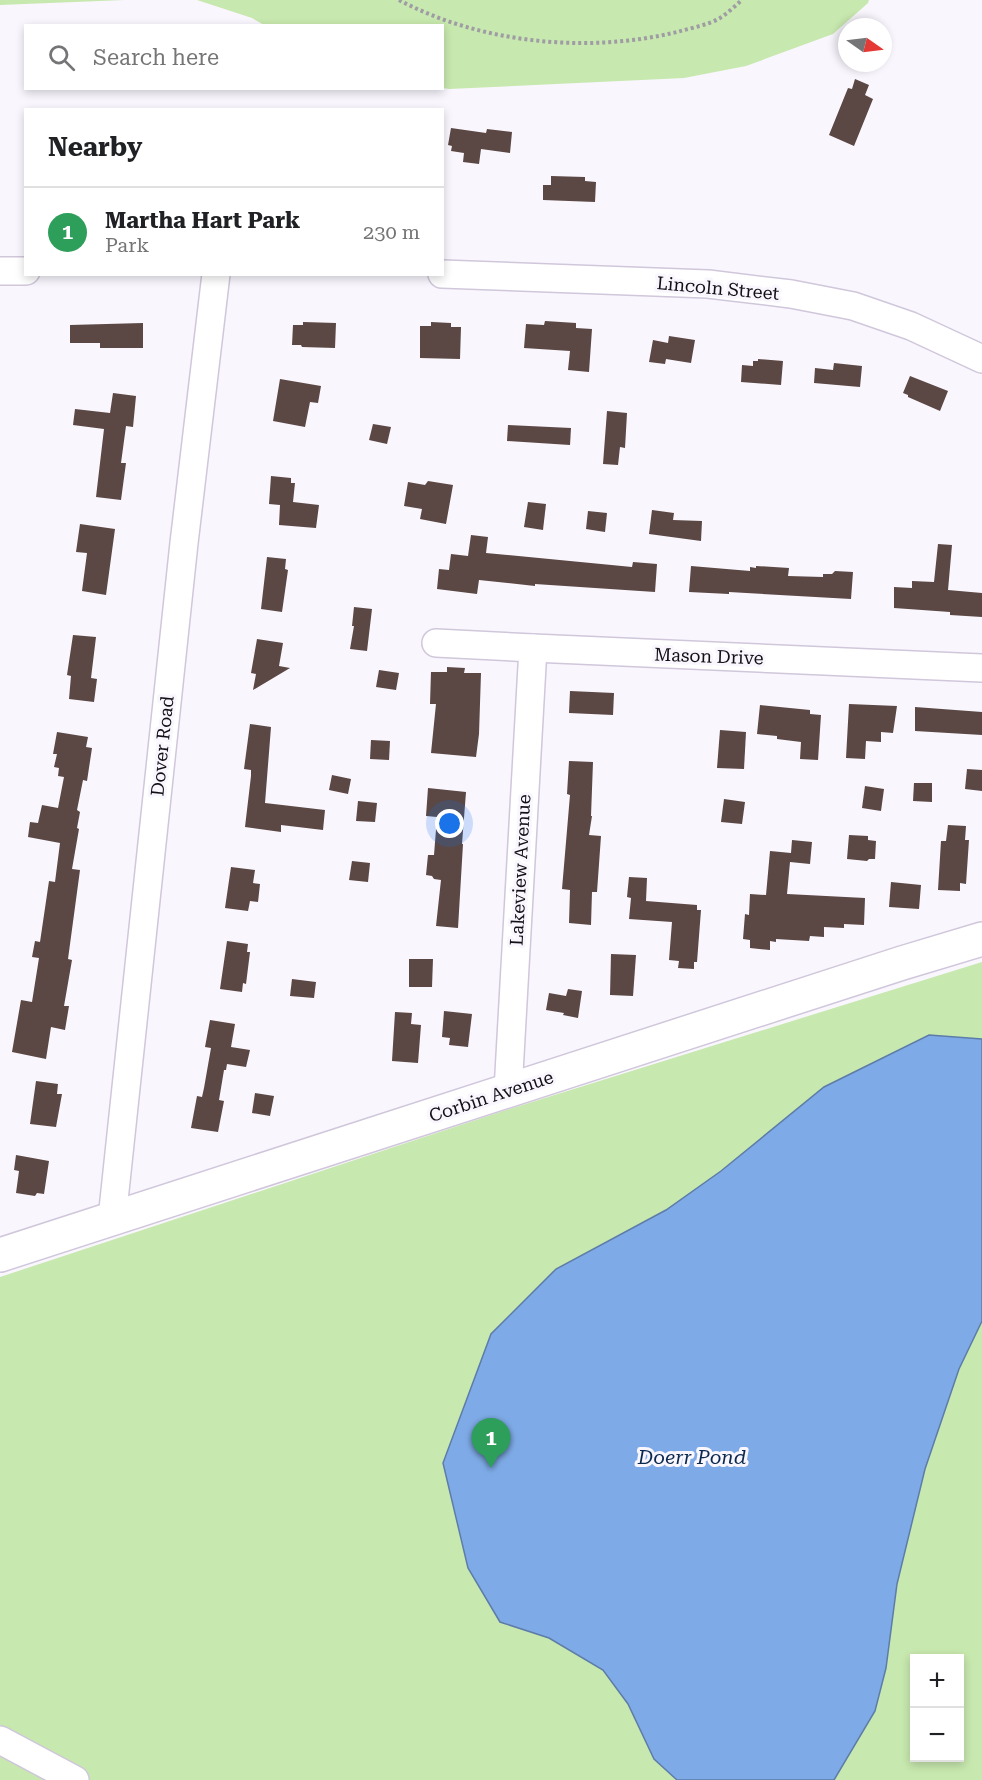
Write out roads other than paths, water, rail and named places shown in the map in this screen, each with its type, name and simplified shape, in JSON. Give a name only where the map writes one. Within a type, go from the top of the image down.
[{"type":"main road","name":"Corbin Avenue","points":[[0,1255],[982,939]]},
{"type":"street","points":[[0,271],[24,271]]},
{"type":"street","name":"Lincoln Street","points":[[444,274],[708,284],[791,294],[853,306],[911,326],[982,359]]},
{"type":"street","name":"Dover Road","points":[[112,1219],[183,555],[216,276]]},
{"type":"street","name":"Mason Drive","points":[[436,643],[982,668]]},
{"type":"street","name":"Lakeview Avenue","points":[[507,1091],[533,648]]},
{"type":"street","points":[[0,1740],[75,1780]]},
{"type":"water","name":"Doerr Pond","points":[[929,1035],[982,1039],[982,1321],[959,1369],[925,1469],[897,1584],[886,1668],[875,1711],[834,1780],[677,1780],[654,1759],[628,1704],[603,1670],[549,1638],[500,1622],[468,1568],[443,1463],[491,1334],[556,1269],[666,1210],[721,1171],[824,1087]]},
{"type":"place","name":"Martha Hart Park","points":[[491,1468]]}]
